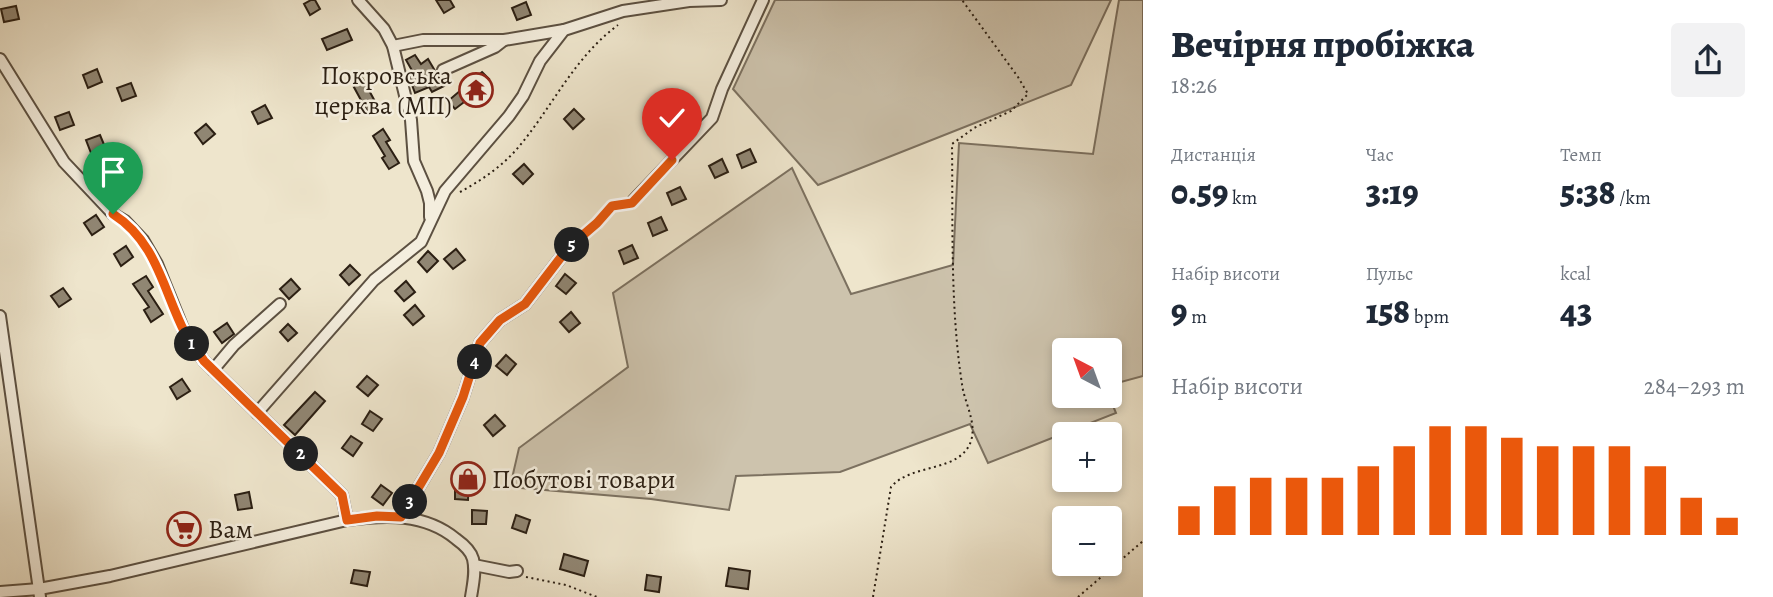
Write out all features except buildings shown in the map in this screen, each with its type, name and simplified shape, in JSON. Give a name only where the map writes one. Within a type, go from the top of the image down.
[{"type":"street","points":[[358,0],[384,29],[393,46],[411,120],[414,161],[430,204],[430,221]]},
{"type":"street","points":[[393,46],[423,40],[504,40],[564,30],[623,11],[689,1],[721,0]]},
{"type":"street","points":[[632,203],[712,118],[722,89],[763,0]]},
{"type":"street","points":[[257,413],[374,280],[421,242],[445,191],[509,116],[523,96],[540,61],[564,30]]},
{"type":"street","points":[[443,70],[495,47],[504,40]]},
{"type":"street","points":[[0,59],[64,162],[113,214],[143,240],[157,264],[186,336],[214,370],[342,495],[347,520]]},
{"type":"street","points":[[401,517],[439,453],[463,397],[480,343],[500,320],[525,304],[568,248]]},
{"type":"street","points":[[214,370],[234,345],[280,303]]},
{"type":"street","points":[[0,316],[39,593]]},
{"type":"street","points":[[39,593],[347,520],[377,516],[401,517],[430,523],[448,531],[473,556],[475,572],[471,597]]},
{"type":"street","points":[[474,565],[517,571]]},
{"type":"street","points":[[0,592],[39,593],[53,597]]},
{"type":"path","points":[[873,597],[891,488],[900,477],[953,461],[971,441],[972,418],[962,386],[953,273],[952,144],[974,128],[1011,111],[1028,94],[1011,66],[962,0]]},
{"type":"path","points":[[452,196],[482,179],[514,151],[574,69],[604,35],[622,22]]},
{"type":"path","points":[[568,248],[612,206],[632,203]]},
{"type":"path","points":[[1078,597],[1143,541]]},
{"type":"path","points":[[517,571],[523,576],[566,585],[597,597]]},
{"type":"shaded area","points":[[775,0],[1111,0],[1071,85],[818,185],[733,89]]},
{"type":"shaded area","points":[[1119,0],[1143,0],[1143,376],[1122,382],[1122,338],[1052,338],[1052,408],[1114,408],[1116,413],[1093,422],[1052,422],[1052,438],[988,463],[970,424],[840,472],[736,476],[729,510],[651,499],[510,487],[519,448],[628,367],[613,293],[792,168],[851,294],[953,265],[959,143],[1093,154]]},
{"type":"place","name":"Покровська церква (МП)","points":[[476,90]]},
{"type":"place","name":"Побутові товари","points":[[468,479]]},
{"type":"place","name":"Вам","points":[[184,529]]},
{"type":"route","points":[[113,214],[143,240],[157,264],[186,336],[204,361],[325,476],[342,495],[347,520],[377,516],[401,517],[439,453],[463,397],[480,343],[500,320],[525,304],[568,248],[612,206],[632,203],[672,160]]}]
